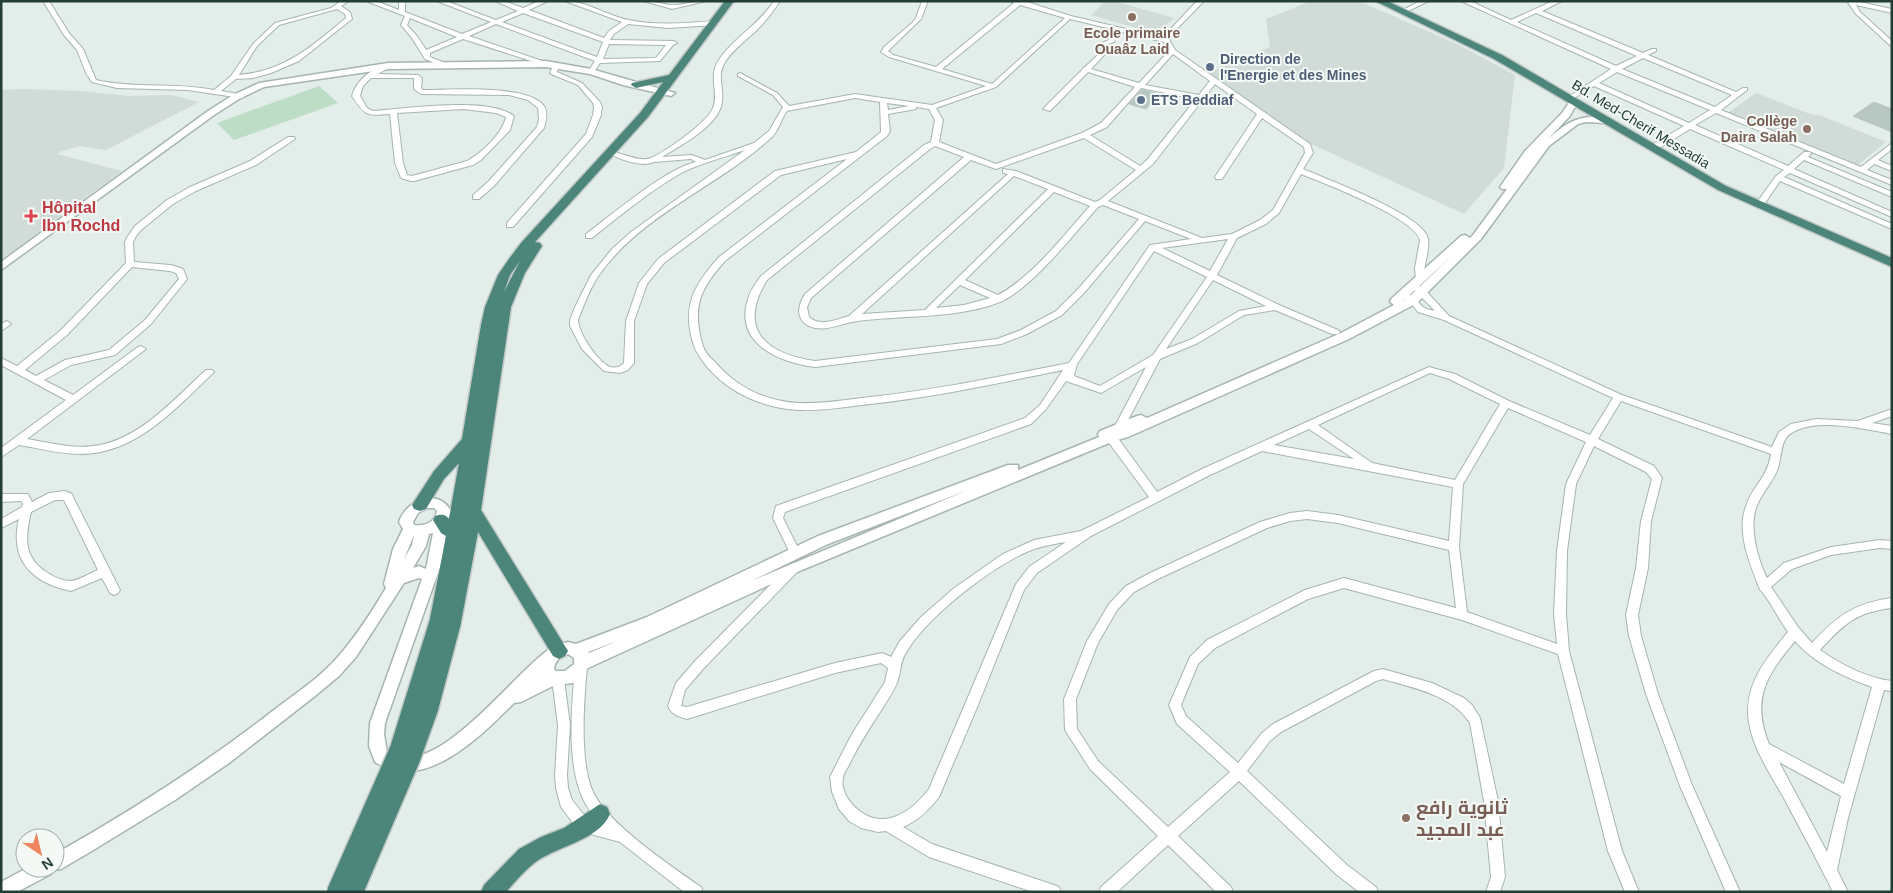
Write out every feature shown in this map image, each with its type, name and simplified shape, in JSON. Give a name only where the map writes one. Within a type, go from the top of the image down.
[{"type":"highway","points":[[336,892],[399,749],[445,623],[455,534],[488,326],[492,307],[504,275],[525,246],[644,115],[665,95],[674,77],[730,1]]},
{"type":"highway","points":[[354,892],[411,759],[429,709],[445,623],[473,510],[500,328],[504,307],[511,289],[528,258],[549,228],[617,155],[738,1]]},
{"type":"highway","name":"Bd. Med-Cherif Messadia","points":[[1379,1],[1473,44],[1720,180],[1762,201],[1892,256]]},
{"type":"highway","name":"Bd. Med-Cherif Messadia","points":[[1389,1],[1503,54],[1605,120],[1722,188],[1764,208],[1892,262]]},
{"type":"highway","points":[[644,115],[636,90],[674,77]]},
{"type":"highway","points":[[420,505],[439,476],[470,440]]},
{"type":"highway","points":[[473,510],[554,655]]},
{"type":"highway","points":[[428,527],[447,528],[455,534]]},
{"type":"highway","points":[[491,892],[526,856],[592,820]]},
{"type":"street","points":[[46,1],[66,34],[80,49],[94,81],[144,88],[189,88],[242,96]]},
{"type":"street","points":[[215,93],[234,77],[251,49],[278,24],[338,7],[346,1]]},
{"type":"street","points":[[369,1],[461,36],[546,64]]},
{"type":"street","points":[[402,1],[405,14],[404,25],[415,37],[427,58],[442,64]]},
{"type":"street","points":[[440,1],[600,61],[658,60],[672,44],[608,42],[498,1]]},
{"type":"street","points":[[427,58],[427,52],[431,50],[544,1]]},
{"type":"street","points":[[568,1],[627,22],[668,26],[715,23]]},
{"type":"street","points":[[648,1],[674,4],[704,1]]},
{"type":"street","points":[[649,162],[710,119],[717,107],[717,71],[725,57],[767,16],[777,1]]},
{"type":"street","points":[[925,1],[919,18],[884,52],[891,56],[994,86]]},
{"type":"street","points":[[796,559],[778,518],[780,509],[1028,421],[1039,412],[1073,365],[1153,247],[1234,236],[1271,216],[1276,211],[1309,153],[1307,146],[1172,51],[1167,41],[1168,35],[1201,1]]},
{"type":"street","points":[[1408,9],[1426,1]]},
{"type":"street","points":[[1464,1],[1714,111],[1892,183]]},
{"type":"street","points":[[1512,22],[1559,1]]},
{"type":"street","points":[[1850,1],[1892,11]]},
{"type":"street","points":[[1850,1],[1858,13],[1892,45]]},
{"type":"street","points":[[937,70],[1018,2],[1167,41]]},
{"type":"street","points":[[234,77],[269,73],[303,56],[350,19],[348,13],[338,7]]},
{"type":"street","points":[[1536,11],[1737,94]]},
{"type":"street","points":[[857,154],[778,173],[661,261],[643,283],[630,321],[629,364],[619,371],[607,369],[580,339],[573,324],[585,290],[599,269],[618,248],[654,219],[734,164],[761,142],[772,132],[781,113],[787,108],[855,96],[932,107],[994,86],[1070,17]]},
{"type":"street","points":[[591,72],[600,61],[608,42],[608,37],[627,22]]},
{"type":"street","points":[[1047,108],[1104,52],[1105,42],[1112,41],[1112,35],[1116,28]]},
{"type":"street","points":[[1456,251],[1493,204],[1528,153],[1566,115],[1573,99],[1593,83],[1616,69],[1654,50]]},
{"type":"street","points":[[996,167],[1085,135],[1104,125],[1172,51]]},
{"type":"street","points":[[1,267],[216,110],[242,96],[250,89],[274,82],[388,66],[546,64],[591,72],[636,90],[665,95]]},
{"type":"street","points":[[510,225],[589,135],[598,115],[596,102],[580,84],[553,74],[556,65]]},
{"type":"street","points":[[388,66],[370,76],[356,89],[356,96],[362,106],[372,114],[393,112],[451,108],[492,108],[505,112],[511,119],[508,128],[488,151],[470,163],[411,179],[404,176],[399,163],[393,112]]},
{"type":"street","points":[[1085,69],[1140,86],[1200,98]]},
{"type":"street","points":[[740,75],[775,94],[787,108]]},
{"type":"street","points":[[370,76],[416,76],[419,78],[417,89],[421,92],[509,93],[525,96],[538,103],[542,111],[540,128],[492,184],[476,197]]},
{"type":"street","points":[[968,158],[808,296],[802,303],[802,309],[813,324],[827,325],[851,319],[971,306],[999,299],[1019,285],[1099,203],[1150,162],[1214,81]]},
{"type":"street","points":[[1593,83],[1892,215]]},
{"type":"street","points":[[1658,145],[1714,111],[1745,89]]},
{"type":"street","points":[[883,100],[886,131],[884,134],[722,259],[707,275],[693,302],[693,324],[699,348],[726,381],[747,394],[778,404],[813,407],[930,394],[1073,365]]},
{"type":"street","points":[[884,114],[917,106]]},
{"type":"street","points":[[932,107],[939,120],[935,143]]},
{"type":"street","points":[[1219,177],[1262,113]]},
{"type":"street","points":[[894,665],[882,658],[875,658],[817,673],[687,713],[678,710],[674,706],[680,687],[796,559],[1111,437],[1124,434],[1345,336],[1409,298],[1456,251],[1477,237],[1546,144],[1575,122],[1586,119],[1605,120]]},
{"type":"street","points":[[1085,135],[1141,170]]},
{"type":"street","points":[[19,369],[49,345],[96,301],[130,264],[129,242],[138,228],[166,206],[193,189],[253,163],[291,139]]},
{"type":"street","points":[[589,236],[674,175],[698,162],[705,162],[761,142]]},
{"type":"street","points":[[1144,218],[1081,291],[1059,313],[1033,328],[998,342],[815,364],[797,363],[780,357],[764,346],[754,334],[749,319],[749,302],[764,278],[927,146],[935,143],[968,158],[1053,189],[1144,218],[1200,240]]},
{"type":"street","points":[[1862,170],[1888,152],[1892,145]]},
{"type":"street","points":[[1762,201],[1787,169],[1812,151]]},
{"type":"street","points":[[617,155],[649,162],[696,158],[705,162]]},
{"type":"street","points":[[1803,157],[1892,195]]},
{"type":"street","points":[[1873,161],[1892,169]]},
{"type":"street","points":[[1299,170],[1393,212],[1420,230],[1424,240],[1417,272],[1419,286],[1430,303],[1447,318]]},
{"type":"street","points":[[851,319],[1012,173]]},
{"type":"street","points":[[1779,178],[1892,228]]},
{"type":"street","points":[[928,311],[1053,189]]},
{"type":"street","points":[[1120,426],[1156,357],[1212,275],[1234,236]]},
{"type":"street","points":[[1153,247],[1276,307],[1335,332]]},
{"type":"street","points":[[38,379],[68,362],[112,354],[148,322],[183,278],[180,272],[171,268],[130,264]]},
{"type":"street","points":[[959,282],[999,299]]},
{"type":"street","points":[[1409,298],[1421,310],[1447,318],[1619,397],[1775,452]]},
{"type":"street","points":[[500,706],[555,679],[568,678],[580,660],[652,621],[944,494],[1082,443],[1140,419],[1315,343],[1335,332],[1362,322],[1409,298]]},
{"type":"street","points":[[1073,365],[1070,378],[1101,390],[1156,357],[1195,341],[1242,313],[1276,307]]},
{"type":"street","points":[[1,453],[141,349]]},
{"type":"street","points":[[1,360],[73,399]]},
{"type":"street","points":[[1087,533],[1019,550],[976,579],[934,612],[905,644],[894,665],[892,680],[847,754],[836,778],[841,800],[857,820],[874,825],[888,825],[904,820],[917,813],[926,805],[934,793],[1020,587],[1033,570],[1087,533],[1206,472],[1429,370],[1452,376],[1506,403],[1592,440],[1650,469],[1657,478],[1646,521],[1642,568],[1632,614],[1635,636],[1652,694],[1686,786],[1733,892]]},
{"type":"street","points":[[19,441],[80,450],[116,444],[143,430],[209,372]]},
{"type":"street","points":[[1619,397],[1592,440],[1571,484],[1562,551],[1560,614],[1563,651],[1615,851],[1632,892]]},
{"type":"street","points":[[1462,615],[1454,547],[1458,484],[1506,403]]},
{"type":"street","points":[[1859,424],[1892,412]]},
{"type":"street","points":[[1830,871],[1848,793],[1886,686],[1829,663],[1812,651],[1795,632],[1764,587],[1751,552],[1749,512],[1756,495],[1774,467],[1775,452],[1781,436],[1794,426],[1821,422],[1859,424],[1892,430]]},
{"type":"street","points":[[1311,425],[1370,466]]},
{"type":"street","points":[[1111,437],[1156,499]]},
{"type":"street","points":[[1263,447],[1458,484]]},
{"type":"street","points":[[1,524],[53,496],[66,495],[114,590]]},
{"type":"street","points":[[1,498],[24,497],[28,504],[21,543],[29,563],[39,576],[71,586],[105,572]]},
{"type":"street","points":[[389,594],[400,549],[428,527],[444,511],[442,507],[433,503],[420,505],[407,517],[406,522],[428,527]]},
{"type":"street","points":[[1226,892],[1094,765],[1071,730],[1070,699],[1093,641],[1113,607],[1130,589],[1264,525],[1290,516],[1307,515],[1338,519],[1454,547]]},
{"type":"street","points":[[428,527],[435,561],[400,664],[379,716],[376,732],[378,751],[386,760],[400,765],[413,765],[428,760],[454,746],[554,655],[568,648],[580,660],[581,773],[588,795],[592,820]]},
{"type":"street","points":[[65,857],[179,790],[229,755],[340,665],[361,638],[399,579],[428,527]]},
{"type":"street","points":[[1764,587],[1788,566],[1831,551],[1880,544],[1892,545]]},
{"type":"street","points":[[399,579],[419,572],[430,576]]},
{"type":"street","points":[[1371,892],[1342,870],[1181,720],[1175,705],[1194,661],[1211,644],[1305,595],[1344,583],[1462,615],[1563,651]]},
{"type":"street","points":[[1812,651],[1846,615],[1876,604],[1892,603]]},
{"type":"street","points":[[1795,632],[1760,678],[1756,695],[1755,722],[1764,748],[1841,892]]},
{"type":"street","points":[[554,655],[546,667],[547,672],[555,679],[564,725],[562,788],[569,808],[624,836],[696,892]]},
{"type":"street","points":[[1106,892],[1239,772],[1266,737],[1277,728],[1374,676],[1383,674],[1428,687],[1460,702],[1468,709],[1476,722],[1492,811],[1498,877],[1493,892]]},
{"type":"street","points":[[1764,748],[1848,793]]},
{"type":"street","points":[[592,820],[624,836]]},
{"type":"street","points":[[888,825],[929,850],[1054,892]]},
{"type":"street","points":[[1,891],[26,878]]},
{"type":"shaded area","name":"Ecole primaire Ouaâz Laid","points":[[1105,1],[1114,1],[1174,18],[1157,34],[1091,15]]},
{"type":"shaded area","points":[[1311,1],[1359,1],[1457,44],[1515,75],[1504,168],[1464,214],[1311,144],[1206,74],[1270,47],[1266,19]]},
{"type":"shaded area","name":"Hôpital Ibn Rochd","points":[[1,90],[80,91],[128,96],[172,95],[199,102],[106,150],[80,146],[57,154],[122,171],[1,260]]},
{"type":"shaded area","name":"Collège Daira Salah","points":[[1756,93],[1810,114],[1822,116],[1886,142],[1853,169],[1726,114]]},
{"type":"green space","points":[[319,86],[338,103],[234,140],[217,123]]},
{"type":"building","name":"ETS Beddiaf","points":[[1142,90],[1159,94],[1146,109],[1129,104]]},
{"type":"building","points":[[1874,102],[1892,109],[1892,132],[1853,116]]},
{"type":"place","name":"Ecole primaire Ouaâz Laid","points":[[1132,17]]},
{"type":"place","name":"Direction de l'Energie et des Mines","points":[[1210,67]]},
{"type":"place","name":"ETS Beddiaf","points":[[1141,100]]},
{"type":"place","name":"Collège Daira Salah","points":[[1807,129]]},
{"type":"place","name":"Hôpital Ibn Rochd","points":[[31,216]]},
{"type":"place","name":"ثانوية رافع عبد المجيد","points":[[1406,818]]}]
